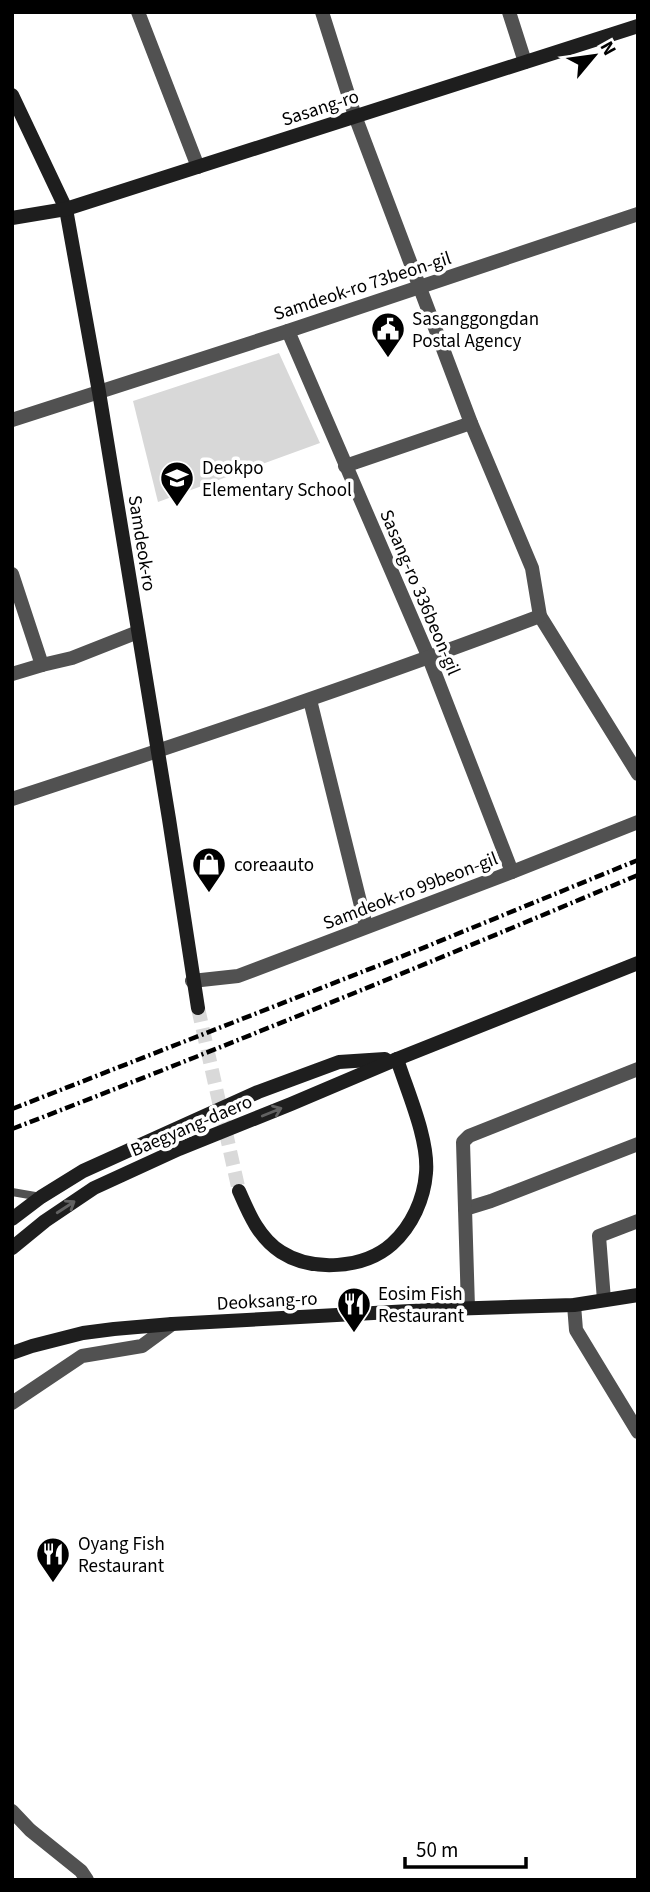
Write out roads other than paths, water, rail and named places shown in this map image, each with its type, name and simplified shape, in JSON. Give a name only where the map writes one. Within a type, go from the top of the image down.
[{"type":"main road","name":"Sasang-ro","points":[[12,218],[65,209],[638,26]]},
{"type":"main road","name":"Samdeok-ro","points":[[12,95],[65,209],[99,392],[198,1008]]},
{"type":"main road","name":"Baegyang-daero","points":[[12,1248],[45,1221],[94,1188],[179,1149],[638,963]]},
{"type":"main road","name":"Baegyang-daero","points":[[12,1219],[83,1171],[258,1092],[339,1062],[397,1059]]},
{"type":"main road","points":[[239,1191],[251,1220],[267,1241],[281,1253],[304,1263],[327,1266],[351,1264],[390,1246],[407,1228],[424,1189],[427,1170],[425,1145],[397,1059]]},
{"type":"main road","name":"Deoksang-ro","points":[[12,1353],[83,1333],[172,1324],[574,1305],[638,1295]]},
{"type":"street","points":[[138,12],[198,167]]},
{"type":"street","points":[[322,12],[355,116],[471,423],[532,568],[540,616],[638,774]]},
{"type":"street","points":[[509,12],[525,62]]},
{"type":"street","name":"Samdeok-ro 73beon-gil","points":[[12,420],[638,214]]},
{"type":"street","name":"Sasang-ro 336beon-gil","points":[[288,331],[429,658],[512,872]]},
{"type":"street","points":[[345,466],[471,423]]},
{"type":"street","points":[[12,574],[42,664]]},
{"type":"street","points":[[12,799],[310,700],[540,616]]},
{"type":"street","points":[[12,674],[72,658],[138,632]]},
{"type":"street","points":[[310,700],[366,926]]},
{"type":"street","name":"Samdeok-ro 99beon-gil","points":[[192,981],[238,976],[638,822]]},
{"type":"street","points":[[468,1308],[463,1142],[469,1136],[638,1069]]},
{"type":"street","points":[[465,1209],[638,1144]]},
{"type":"street","points":[[604,1300],[599,1236],[638,1221]]},
{"type":"street","points":[[574,1305],[576,1330],[638,1432]]},
{"type":"street","points":[[12,1403],[82,1356],[142,1346],[172,1324]]},
{"type":"street","points":[[12,1811],[30,1830],[81,1871],[87,1880]]},
{"type":"lane","points":[[12,1192],[41,1197]]},
{"type":"tunnel","points":[[198,1008],[239,1191]]},
{"type":"railway","points":[[12,1109],[413,952],[638,860]]},
{"type":"railway","points":[[12,1129],[326,1005],[638,875]]},
{"type":"place","name":"Sasanggongdan Postal Agency","points":[[388,359]]},
{"type":"place","name":"Deokpo Elementary School","points":[[177,508]]},
{"type":"place","name":"coreaauto","points":[[209,894]]},
{"type":"place","name":"Eosim Fish Restaurant","points":[[354,1334]]},
{"type":"place","name":"Oyang Fish Restaurant","points":[[53,1584]]}]
